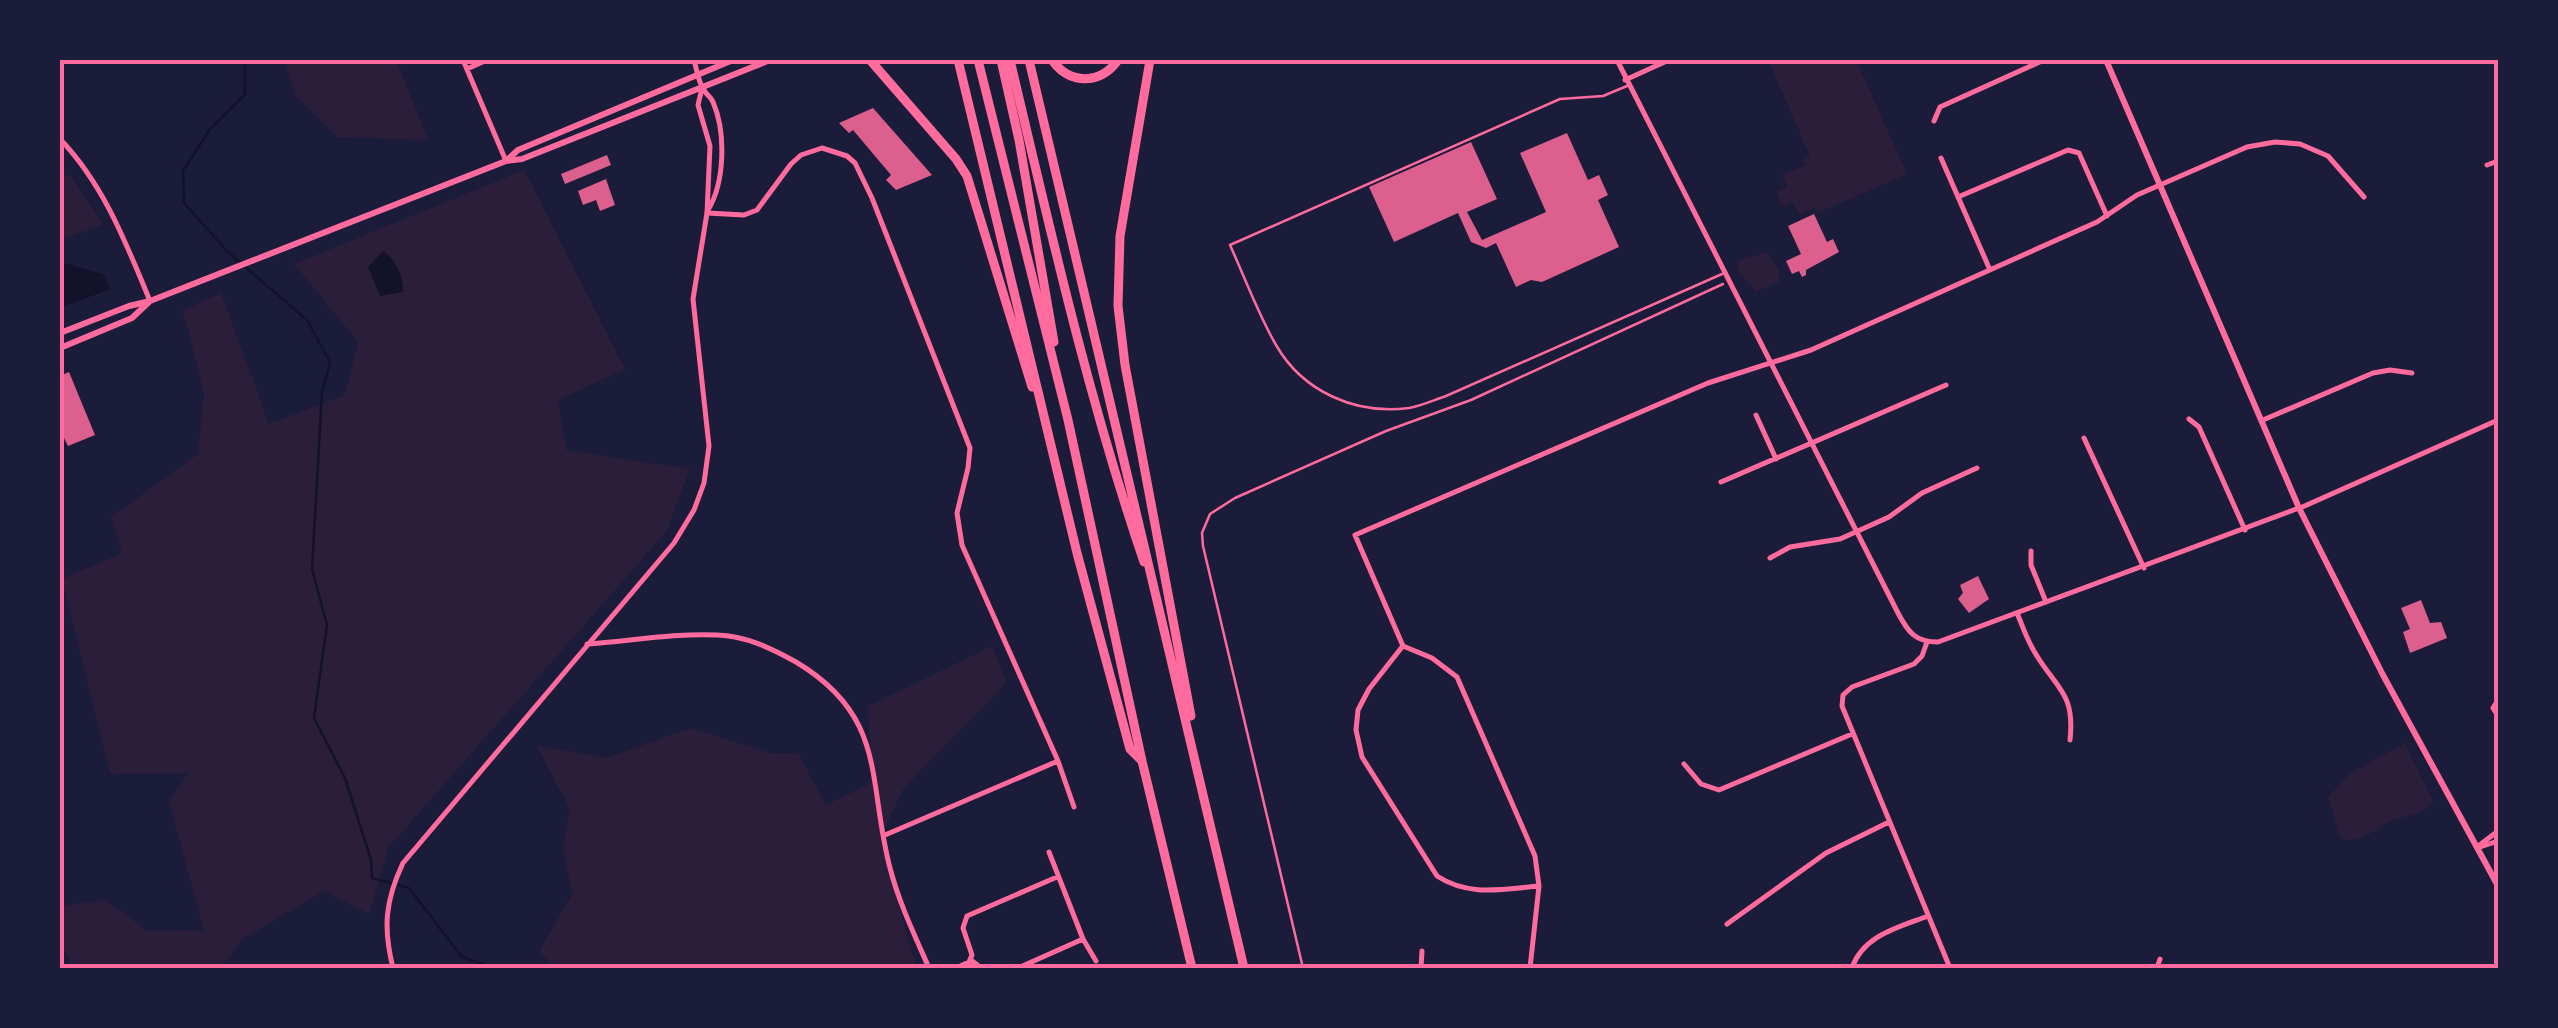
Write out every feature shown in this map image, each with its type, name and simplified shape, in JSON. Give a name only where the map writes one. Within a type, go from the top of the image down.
[{"type":"highway","points":[[870,60],[956,159],[975,193],[1062,490]]},
{"type":"highway","points":[[958,60],[1062,490],[1130,749],[1142,762]]},
{"type":"highway","points":[[978,60],[1068,420],[1142,762],[1192,968]]},
{"type":"highway","points":[[1000,60],[1019,140],[1068,420]]},
{"type":"highway","points":[[1010,60],[1065,293],[1106,445],[1163,617]]},
{"type":"highway","points":[[1029,60],[1244,968]]},
{"type":"highway","points":[[1052,60],[1062,72],[1083,80],[1101,76],[1118,60]]},
{"type":"highway","points":[[1150,60],[1120,236],[1119,320],[1208,818]]},
{"type":"main road","points":[[60,333],[129,306],[150,302],[506,160],[518,150],[733,60]]},
{"type":"main road","points":[[506,160],[522,159],[770,60]]},
{"type":"main road","points":[[2106,60],[2299,508],[2498,886]]},
{"type":"main road","points":[[60,348],[132,318],[150,302]]},
{"type":"street","points":[[463,60],[506,160]]},
{"type":"street","points":[[467,69],[487,60]]},
{"type":"street","points":[[694,60],[702,88],[712,100],[720,131],[716,187],[707,213]]},
{"type":"street","points":[[1617,60],[1908,632],[1926,642],[1938,642],[2245,530],[2498,420]]},
{"type":"street","points":[[1627,83],[1668,60]]},
{"type":"street","points":[[1934,121],[1940,107],[2044,60]]},
{"type":"street","points":[[392,968],[385,936],[392,890],[403,863],[674,543],[694,510],[704,483],[709,431],[693,299],[707,213],[710,146],[698,105],[702,88]]},
{"type":"street","points":[[60,139],[94,180],[116,217],[150,302]]},
{"type":"street","points":[[1530,968],[1539,886],[1535,856],[1456,678],[1432,658],[1403,646],[1355,535],[1708,382],[1772,364],[1990,270],[2107,216],[2138,195],[2247,147],[2275,142],[2300,144],[2328,156],[2364,198]]},
{"type":"street","points":[[707,213],[744,215],[757,210],[790,164],[812,150],[836,151],[855,164],[970,448],[957,513],[962,545],[1058,761],[1074,807]]},
{"type":"street","points":[[1958,197],[2063,151],[2074,151],[2084,160],[2107,216]]},
{"type":"street","points":[[1941,158],[1990,270]]},
{"type":"street","points":[[2487,165],[2498,161]]},
{"type":"street","points":[[2263,420],[2372,374],[2390,370],[2412,373]]},
{"type":"street","points":[[1721,482],[1946,385]]},
{"type":"street","points":[[1756,414],[1776,460]]},
{"type":"street","points":[[2189,419],[2199,427],[2245,530]]},
{"type":"street","points":[[2084,438],[2144,568]]},
{"type":"street","points":[[1770,558],[1790,547],[1832,542],[1888,517],[1922,493],[1977,468]]},
{"type":"street","points":[[2031,551],[2031,565],[2046,602]]},
{"type":"street","points":[[2017,613],[2034,653],[2061,686],[2073,716],[2070,740]]},
{"type":"street","points":[[587,644],[718,634],[755,642],[808,670],[833,689],[860,726],[874,767],[890,867],[908,922],[929,968]]},
{"type":"street","points":[[1926,642],[1922,656],[1914,664],[1852,687],[1843,695],[1843,712],[1950,968]]},
{"type":"street","points":[[1403,646],[1369,689],[1358,710],[1356,730],[1362,757],[1437,876],[1454,887],[1473,892],[1539,886]]},
{"type":"street","points":[[2498,700],[2494,708],[2498,716]]},
{"type":"street","points":[[1684,764],[1702,784],[1720,790],[1852,734]]},
{"type":"street","points":[[884,834],[1058,761]]},
{"type":"street","points":[[1727,924],[1826,853],[1889,822]]},
{"type":"street","points":[[2478,848],[2498,831]]},
{"type":"street","points":[[2478,848],[2498,841]]},
{"type":"street","points":[[1049,852],[1096,961]]},
{"type":"street","points":[[971,960],[972,950],[963,928],[967,916],[1057,877]]},
{"type":"street","points":[[1852,968],[1855,958],[1874,937],[1928,916]]},
{"type":"street","points":[[1018,968],[1083,938]]},
{"type":"street","points":[[1421,968],[1422,951]]},
{"type":"street","points":[[2157,968],[2160,959]]},
{"type":"street","points":[[956,968],[971,960]]},
{"type":"street","points":[[971,960],[981,968]]},
{"type":"lane","points":[[1627,83],[1603,96],[1560,99],[1230,246],[1276,346],[1292,367],[1320,390],[1348,404],[1410,408],[1446,396],[1724,272]]},
{"type":"path","points":[[1302,968],[1202,533],[1210,514],[1235,498],[1386,431],[1470,400],[1728,281]]},
{"type":"shaded area","points":[[285,60],[396,60],[428,140],[337,137],[295,96]]},
{"type":"shaded area","points":[[1768,60],[1856,60],[1907,174],[1818,213],[1815,208],[1799,215],[1793,202],[1782,206],[1776,191],[1787,187],[1783,175],[1805,165],[1803,159],[1810,156]]},
{"type":"shaded area","points":[[524,170],[625,369],[558,400],[566,450],[690,469],[666,532],[389,847],[369,914],[324,891],[241,940],[221,968],[73,968],[60,940],[60,906],[105,900],[148,931],[204,930],[169,802],[188,773],[110,774],[62,579],[122,553],[111,517],[198,454],[204,393],[183,311],[221,293],[269,424],[345,395],[358,342],[294,264]]},
{"type":"shaded area","points":[[71,175],[103,225],[60,240],[60,179]]},
{"type":"shaded area","points":[[383,251],[398,269],[403,292],[380,296],[368,267]]},
{"type":"shaded area","points":[[1767,252],[1778,269],[1779,282],[1756,292],[1740,274],[1737,261]]},
{"type":"shaded area","points":[[60,262],[103,274],[110,289],[60,308]]},
{"type":"shaded area","points":[[992,646],[1007,682],[903,789],[880,839],[916,968],[556,968],[539,952],[572,894],[563,847],[570,809],[536,745],[606,758],[691,728],[770,753],[798,753],[826,805],[871,783],[868,706]]},
{"type":"shaded area","points":[[2405,743],[2433,801],[2420,812],[2389,822],[2364,837],[2341,839],[2328,797],[2349,774]]},
{"type":"building","points":[[873,108],[932,175],[896,190],[886,180],[891,175],[853,130],[849,133],[839,123]]},
{"type":"building","points":[[1567,133],[1588,180],[1599,175],[1608,195],[1598,200],[1619,247],[1542,282],[1531,280],[1516,287],[1496,243],[1486,248],[1471,242],[1458,213],[1394,242],[1369,187],[1471,142],[1497,199],[1467,212],[1482,240],[1546,212],[1520,153]]},
{"type":"building","points":[[607,155],[611,165],[565,184],[561,174]]},
{"type":"building","points":[[606,179],[615,205],[600,211],[596,200],[583,205],[578,191]]},
{"type":"building","points":[[1814,214],[1827,242],[1833,239],[1839,252],[1806,270],[1802,277],[1799,271],[1792,274],[1786,261],[1801,254],[1788,226]]},
{"type":"building","points":[[69,372],[95,435],[68,446],[60,430],[60,376]]},
{"type":"building","points":[[1978,576],[1989,599],[1969,613],[1958,599],[1963,593],[1960,585]]},
{"type":"building","points":[[2421,600],[2430,623],[2441,622],[2447,638],[2410,653],[2403,632],[2410,629],[2401,608]]},
{"type":"waterway","points":[[245,60],[245,94],[210,129],[183,171],[184,203],[227,251],[308,321],[330,363],[322,392],[312,569],[327,625],[314,718],[345,778],[371,860],[372,878],[409,888],[461,956],[492,968]]}]
